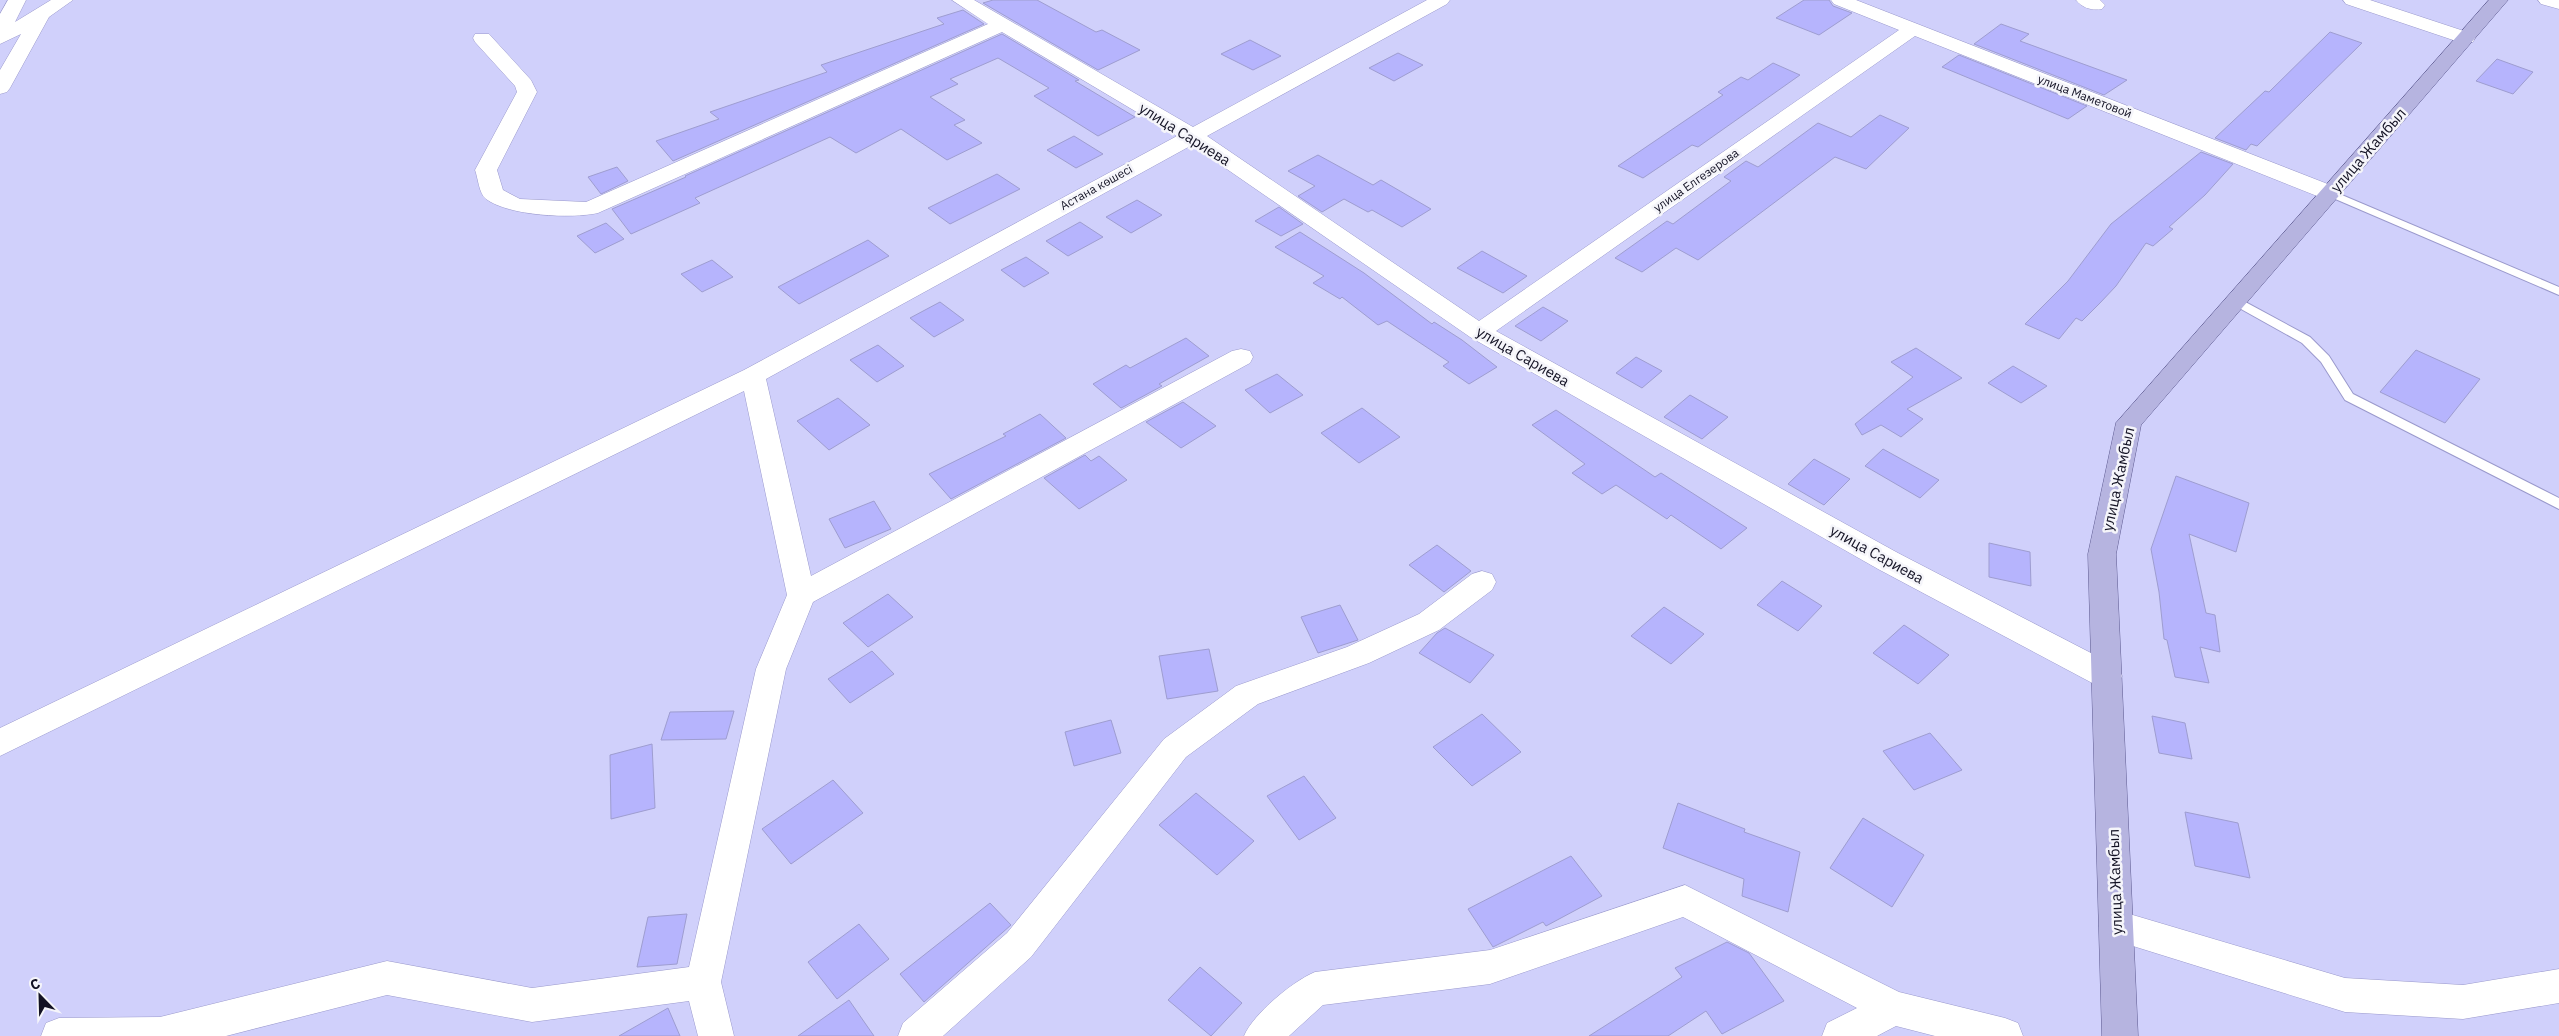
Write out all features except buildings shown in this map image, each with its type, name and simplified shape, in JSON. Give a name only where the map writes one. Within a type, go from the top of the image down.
[{"type":"main road","name":"улица Жамбыл","points":[[2120,1036],[2102,554],[2128,423],[2499,0]]},
{"type":"street","points":[[0,31],[16,0]]},
{"type":"street","points":[[0,38],[64,0]]},
{"type":"street","name":"улица Сариева","points":[[961,0],[1191,135],[1479,332],[1888,561],[2107,676]]},
{"type":"street","name":"Астана көшесі","points":[[0,743],[753,376],[1441,0]]},
{"type":"street","name":"улица Маметовой","points":[[1840,0],[2330,193]]},
{"type":"street","points":[[2352,0],[2466,38]]},
{"type":"street","points":[[2547,0],[2559,4]]},
{"type":"street","points":[[0,88],[41,14]]},
{"type":"street","points":[[482,38],[524,84],[527,92],[486,170],[493,194],[516,204],[576,209],[590,208],[1001,25]]},
{"type":"street","name":"улица Елгезерова","points":[[1479,332],[1912,28]]},
{"type":"street","points":[[801,595],[1241,357]]},
{"type":"street","points":[[716,1036],[703,982],[771,668],[801,595],[753,376]]},
{"type":"street","points":[[916,1036],[1019,945],[1175,748],[1247,695],[1358,655],[1429,622],[1482,582]]},
{"type":"street","points":[[1262,1036],[1315,988],[1490,967],[1685,901],[1894,1008],[2004,1036]]},
{"type":"street","points":[[2116,926],[2345,995],[2463,1002],[2559,986]]},
{"type":"street","points":[[59,1036],[160,1035],[388,978],[532,1005],[703,982]]},
{"type":"street","points":[[1840,1036],[1894,1008]]},
{"type":"lane","points":[[2330,193],[2559,291]]},
{"type":"lane","points":[[2236,301],[2306,340],[2324,359],[2350,397],[2559,504]]}]
